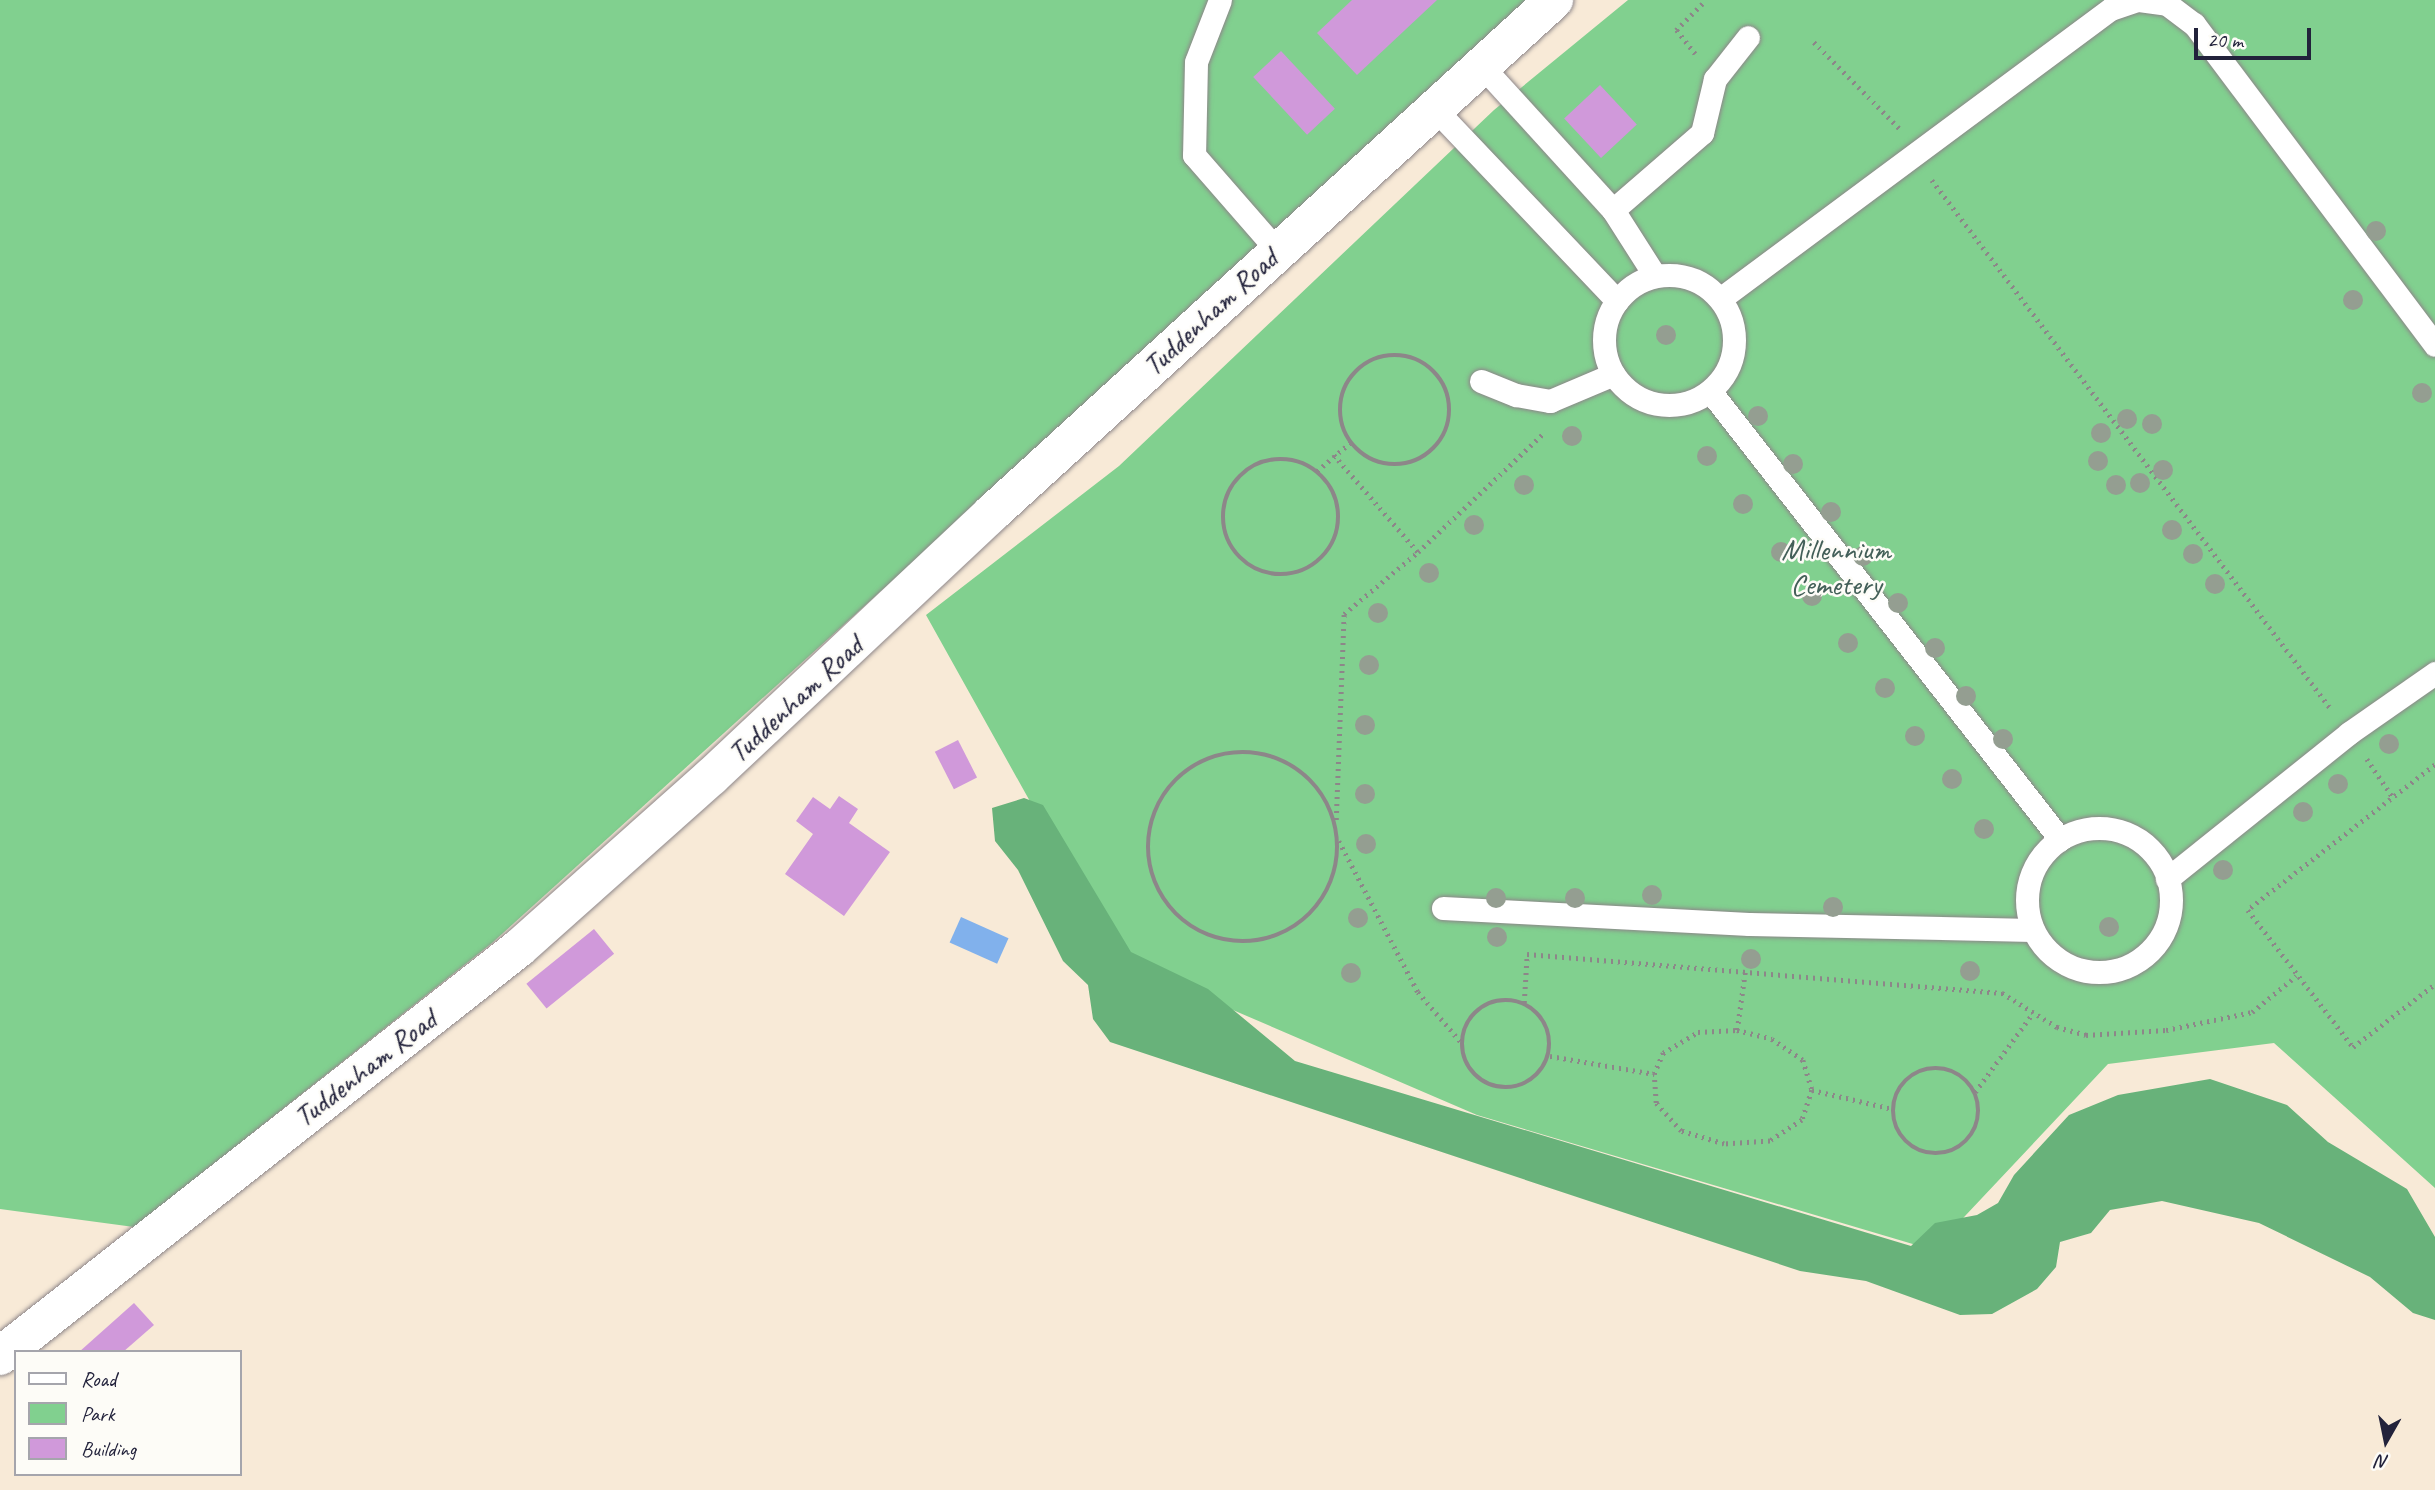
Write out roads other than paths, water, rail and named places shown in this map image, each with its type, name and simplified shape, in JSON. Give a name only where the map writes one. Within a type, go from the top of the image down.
[{"type":"street","name":"Tuddenham Road","points":[[0,1356],[519,948],[711,777],[1277,250],[1554,0]]},
{"type":"lane","points":[[1220,0],[1196,62],[1194,155],[1277,250]]},
{"type":"lane","points":[[1720,299],[1919,155],[2117,4],[2138,0],[2167,4],[2194,24],[2435,345]]},
{"type":"lane","points":[[1613,210],[1702,133],[1714,79],[1748,37]]},
{"type":"lane","points":[[1481,65],[1613,210],[1655,276]]},
{"type":"lane","points":[[1434,108],[1617,300]]},
{"type":"lane","points":[[1678,275],[1699,281],[1720,299],[1727,308],[1734,341],[1730,364],[1710,391],[1670,405],[1648,401],[1628,390],[1614,374],[1605,353],[1604,330],[1617,300],[1633,285],[1655,276],[1678,275]]},
{"type":"lane","points":[[1482,381],[1516,396],[1550,401],[1614,374]]},
{"type":"lane","points":[[1710,391],[2060,839]]},
{"type":"lane","points":[[2167,879],[2349,733],[2435,673]]},
{"type":"lane","points":[[2108,828],[2133,836],[2152,851],[2167,879],[2170,915],[2161,938],[2135,963],[2111,972],[2086,971],[2063,962],[2033,930],[2026,905],[2029,880],[2040,857],[2060,839],[2083,829],[2108,828]]},
{"type":"lane","points":[[1443,908],[1749,924],[2033,930]]},
{"type":"water","points":[[961,917],[1009,938],[997,964],[950,943]]},
{"type":"park label","name":"Millennium Cemetery","points":[[1836,566]]}]
